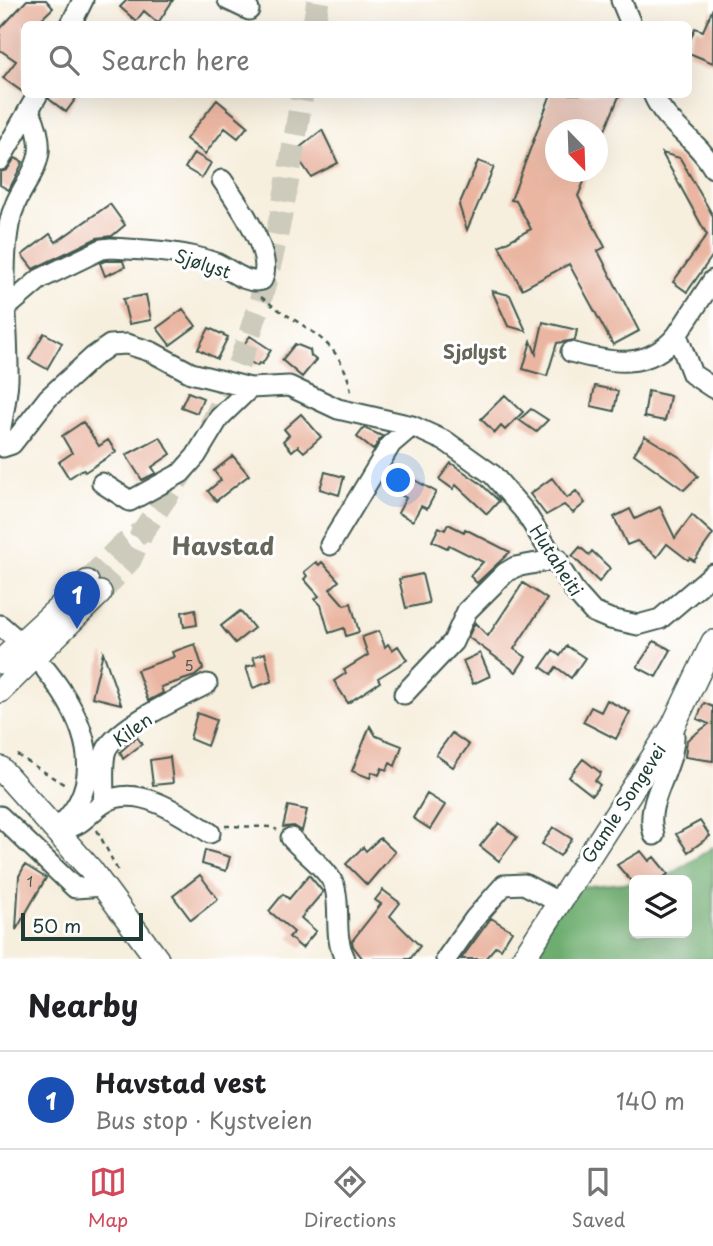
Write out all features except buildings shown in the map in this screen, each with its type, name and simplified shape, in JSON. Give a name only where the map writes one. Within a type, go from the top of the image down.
[{"type":"main road","points":[[0,662],[93,587],[0,691]]},
{"type":"main road","name":"Gamle Songevei","points":[[523,959],[673,726],[713,642]]},
{"type":"main road","points":[[6,760],[36,810]]},
{"type":"main road","points":[[0,782],[36,810],[113,881],[157,959]]},
{"type":"street","points":[[72,21],[83,0]]},
{"type":"street","points":[[228,0],[249,10]]},
{"type":"street","points":[[621,0],[630,21]]},
{"type":"street","points":[[655,98],[664,116],[695,144],[713,168]]},
{"type":"street","points":[[0,160],[34,103]]},
{"type":"street","points":[[0,433],[8,380],[5,304],[9,227],[41,152],[34,103]]},
{"type":"street","points":[[222,180],[241,207],[264,258],[267,271],[262,280]]},
{"type":"street","name":"Sjølyst","points":[[5,304],[12,303],[40,279],[102,248],[179,252],[218,264],[250,281],[262,280]]},
{"type":"street","points":[[571,352],[606,362],[634,362],[650,358],[677,335],[713,280]]},
{"type":"street","points":[[677,335],[692,374],[713,388]]},
{"type":"street","name":"Hutaheiti","points":[[0,444],[3,447],[12,444],[48,398],[110,345],[140,347],[201,376],[250,388],[289,386],[329,405],[412,426],[447,442],[493,475],[525,512],[558,559],[576,593],[593,612],[638,625],[660,619],[713,574]]},
{"type":"street","points":[[102,483],[130,501],[181,472],[196,456],[219,418],[250,388]]},
{"type":"street","points":[[330,545],[391,444],[412,426]]},
{"type":"street","points":[[404,694],[453,642],[467,611],[505,573],[515,567],[558,559]]},
{"type":"street","points":[[0,625],[16,639]]},
{"type":"street","points":[[46,670],[72,708],[81,731],[89,770],[79,802],[56,831]]},
{"type":"street","name":"Kilen","points":[[103,803],[105,752],[112,739],[207,684]]},
{"type":"street","points":[[654,835],[651,816],[676,736],[673,726]]},
{"type":"street","points":[[56,831],[75,827],[103,803],[118,796],[148,801],[180,814],[210,833]]},
{"type":"street","points":[[0,816],[75,888],[113,881]]},
{"type":"street","points":[[291,838],[330,878],[335,889],[336,932],[345,959]]},
{"type":"street","points":[[446,959],[475,918],[504,885],[524,884],[558,902]]},
{"type":"path","points":[[262,280],[259,294],[262,298],[333,348],[345,367],[354,413]]},
{"type":"path","points":[[6,760],[67,786]]},
{"type":"path","points":[[93,821],[113,881]]},
{"type":"path","points":[[210,833],[222,825],[272,827],[291,838]]},
{"type":"green space","points":[[713,847],[713,959],[512,959],[568,888],[629,882],[629,938],[692,938],[692,875],[671,875]]},
{"type":"tunnel","points":[[314,21],[318,0]]},
{"type":"tunnel","points":[[210,427],[229,388],[259,306],[288,180],[301,98]]},
{"type":"tunnel","points":[[100,593],[130,560],[143,531],[189,463]]},
{"type":"tunnel","points":[[87,582],[119,548],[143,531]]},
{"type":"place","name":"Havstad vest","points":[[77,629]]},
{"type":"district","name":"Sjølyst","points":[[475,351]]},
{"type":"district","name":"Havstad","points":[[223,545]]}]
